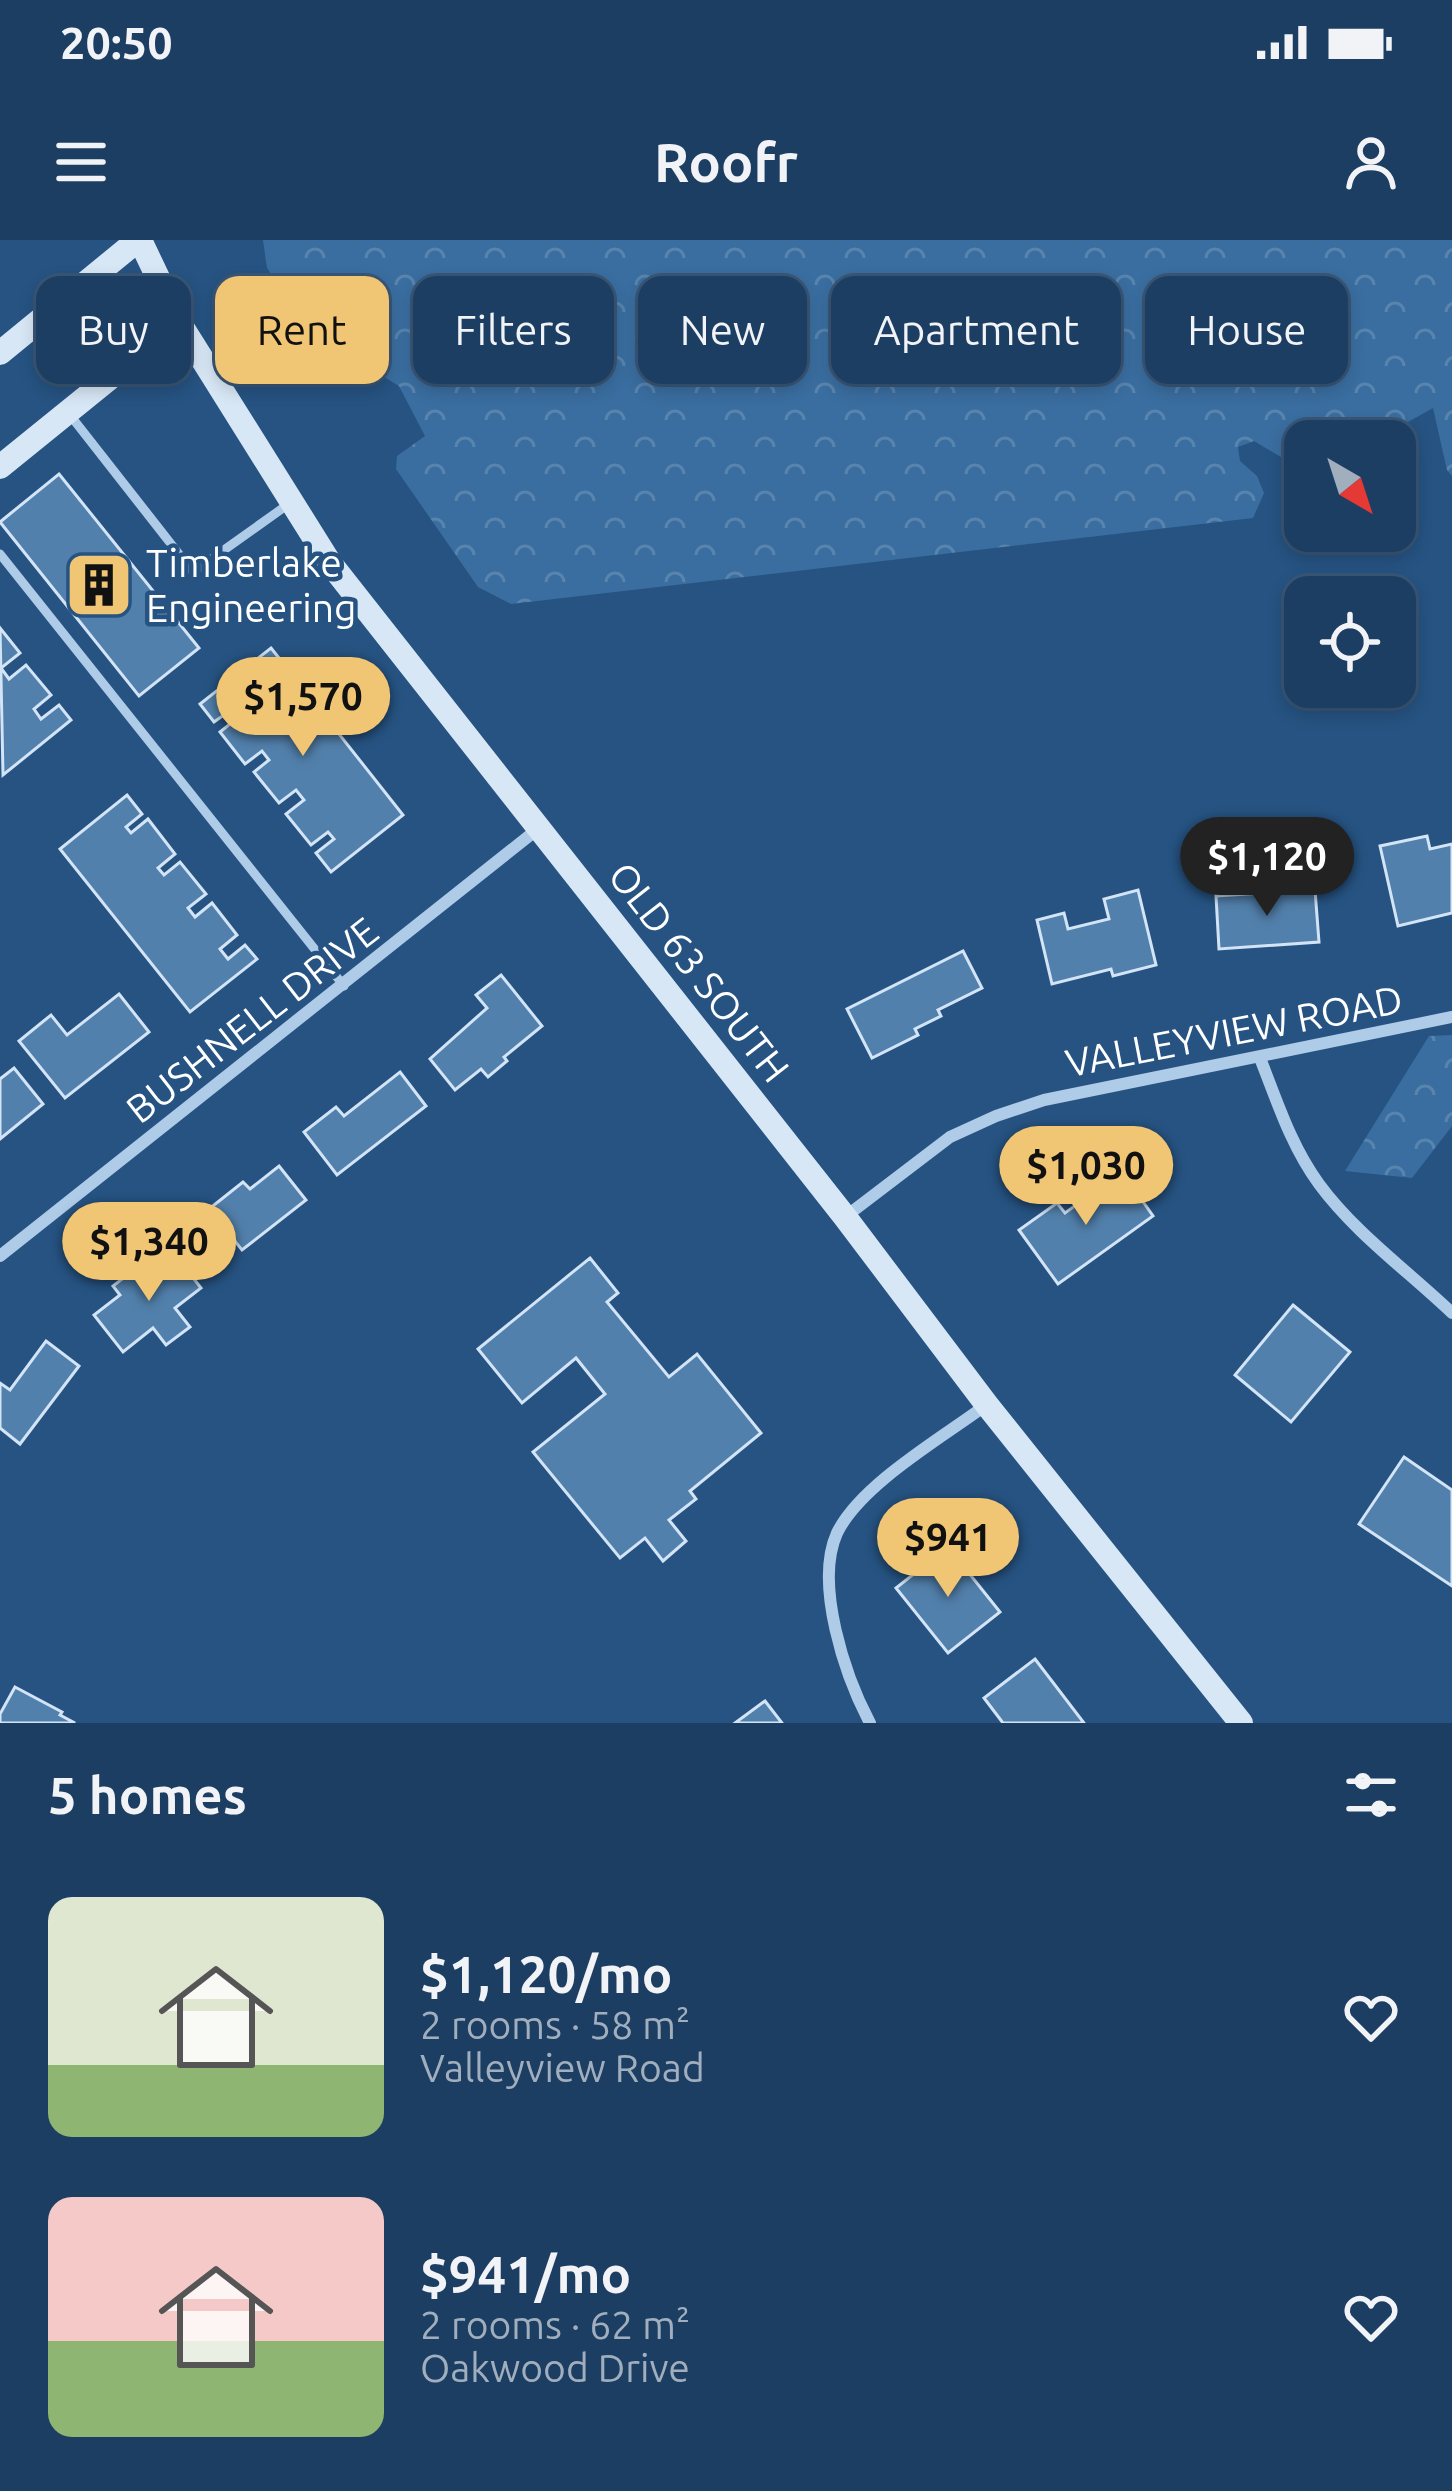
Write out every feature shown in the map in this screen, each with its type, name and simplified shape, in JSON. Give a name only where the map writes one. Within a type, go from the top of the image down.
[{"type":"main road","name":"OLD 63 SOUTH","points":[[139,240],[157,276]]},
{"type":"main road","points":[[0,353],[139,240]]},
{"type":"main road","name":"OLD 63 SOUTH","points":[[191,342],[330,563],[1241,1723]]},
{"type":"main road","points":[[0,467],[103,384]]},
{"type":"street","name":"BUSHNELL DRIVE","points":[[0,1256],[540,827]]},
{"type":"street","name":"VALLEYVIEW ROAD","points":[[845,1216],[950,1137],[1044,1100],[1452,1017]]},
{"type":"street","points":[[1259,1058],[1289,1132],[1318,1183],[1452,1313]]},
{"type":"street","points":[[869,1723],[845,1664],[832,1611],[830,1578],[838,1533],[863,1499],[987,1405]]},
{"type":"lane","points":[[68,413],[193,572],[290,503]]},
{"type":"lane","points":[[0,554],[344,986]]},
{"type":"green space","points":[[263,240],[1452,240],[1452,476],[1433,408],[1412,420],[1284,420],[1284,459],[1254,441],[1238,447],[1240,461],[1257,476],[1264,493],[1253,518],[511,604],[478,587],[396,469],[397,456],[425,436],[399,386],[389,380],[389,276],[273,276]]},
{"type":"green space","points":[[1452,1035],[1452,1126],[1412,1178],[1345,1171],[1429,1036]]},
{"type":"building","name":"Timberlake Engineering","points":[[59,474],[199,648],[139,696],[0,522]]},
{"type":"building","points":[[0,628],[20,653],[1,668],[9,679],[26,665],[51,695],[34,709],[41,719],[59,705],[71,720],[3,775]]},
{"type":"building","points":[[271,648],[403,815],[331,872],[316,853],[334,839],[328,832],[311,845],[286,814],[304,800],[296,790],[279,803],[254,772],[269,760],[262,751],[245,764],[220,732],[235,720],[228,712],[214,722],[200,704]]},
{"type":"building","points":[[127,795],[142,814],[126,827],[131,833],[148,819],[175,854],[158,868],[164,875],[180,862],[206,894],[188,908],[195,917],[212,903],[237,935],[220,949],[228,959],[245,945],[257,959],[190,1012],[60,849]]},
{"type":"building","points":[[1427,836],[1430,849],[1452,844],[1452,913],[1398,926],[1380,846]]},
{"type":"building","points":[[1138,890],[1156,965],[1113,976],[1111,969],[1052,984],[1037,920],[1064,913],[1068,929],[1109,919],[1104,899]]},
{"type":"building","points":[[1315,890],[1319,942],[1219,949],[1216,896]]},
{"type":"building","points":[[963,951],[982,988],[938,1010],[941,1016],[915,1029],[918,1035],[872,1058],[847,1009]]},
{"type":"building","points":[[501,975],[542,1026],[488,1077],[481,1069],[455,1090],[430,1059],[487,1008],[476,995]]},
{"type":"building","points":[[119,994],[149,1032],[65,1098],[19,1041],[51,1015],[67,1035]]},
{"type":"building","points":[[14,1068],[43,1104],[0,1139],[0,1079]]},
{"type":"building","points":[[400,1072],[426,1106],[337,1175],[304,1132],[336,1107],[344,1116]]},
{"type":"building","points":[[279,1166],[306,1200],[242,1250],[209,1209],[243,1182],[250,1189]]},
{"type":"building","points":[[1122,1172],[1153,1216],[1058,1284],[1019,1230],[1057,1203],[1065,1213]]},
{"type":"building","points":[[173,1252],[201,1288],[175,1308],[190,1327],[166,1345],[153,1328],[123,1352],[94,1315],[120,1295],[113,1286],[139,1266],[145,1274]]},
{"type":"building","points":[[590,1258],[618,1293],[607,1302],[669,1377],[697,1354],[761,1433],[690,1491],[696,1499],[669,1520],[686,1541],[663,1561],[645,1538],[620,1558],[533,1452],[605,1394],[576,1358],[522,1403],[478,1349]]},
{"type":"building","points":[[1293,1305],[1350,1352],[1291,1422],[1235,1375]]},
{"type":"building","points":[[46,1341],[79,1366],[20,1444],[0,1428],[0,1383],[10,1390]]},
{"type":"building","points":[[1404,1457],[1452,1490],[1452,1586],[1359,1524]]},
{"type":"building","points":[[948,1547],[1000,1612],[948,1653],[896,1588]]},
{"type":"building","points":[[1035,1659],[1084,1723],[1003,1723],[984,1698]]},
{"type":"building","points":[[15,1687],[62,1712],[75,1723],[0,1723]]},
{"type":"building","points":[[765,1701],[782,1723],[735,1723]]},
{"type":"place","name":"Timberlake Engineering","points":[[99,585]]}]
